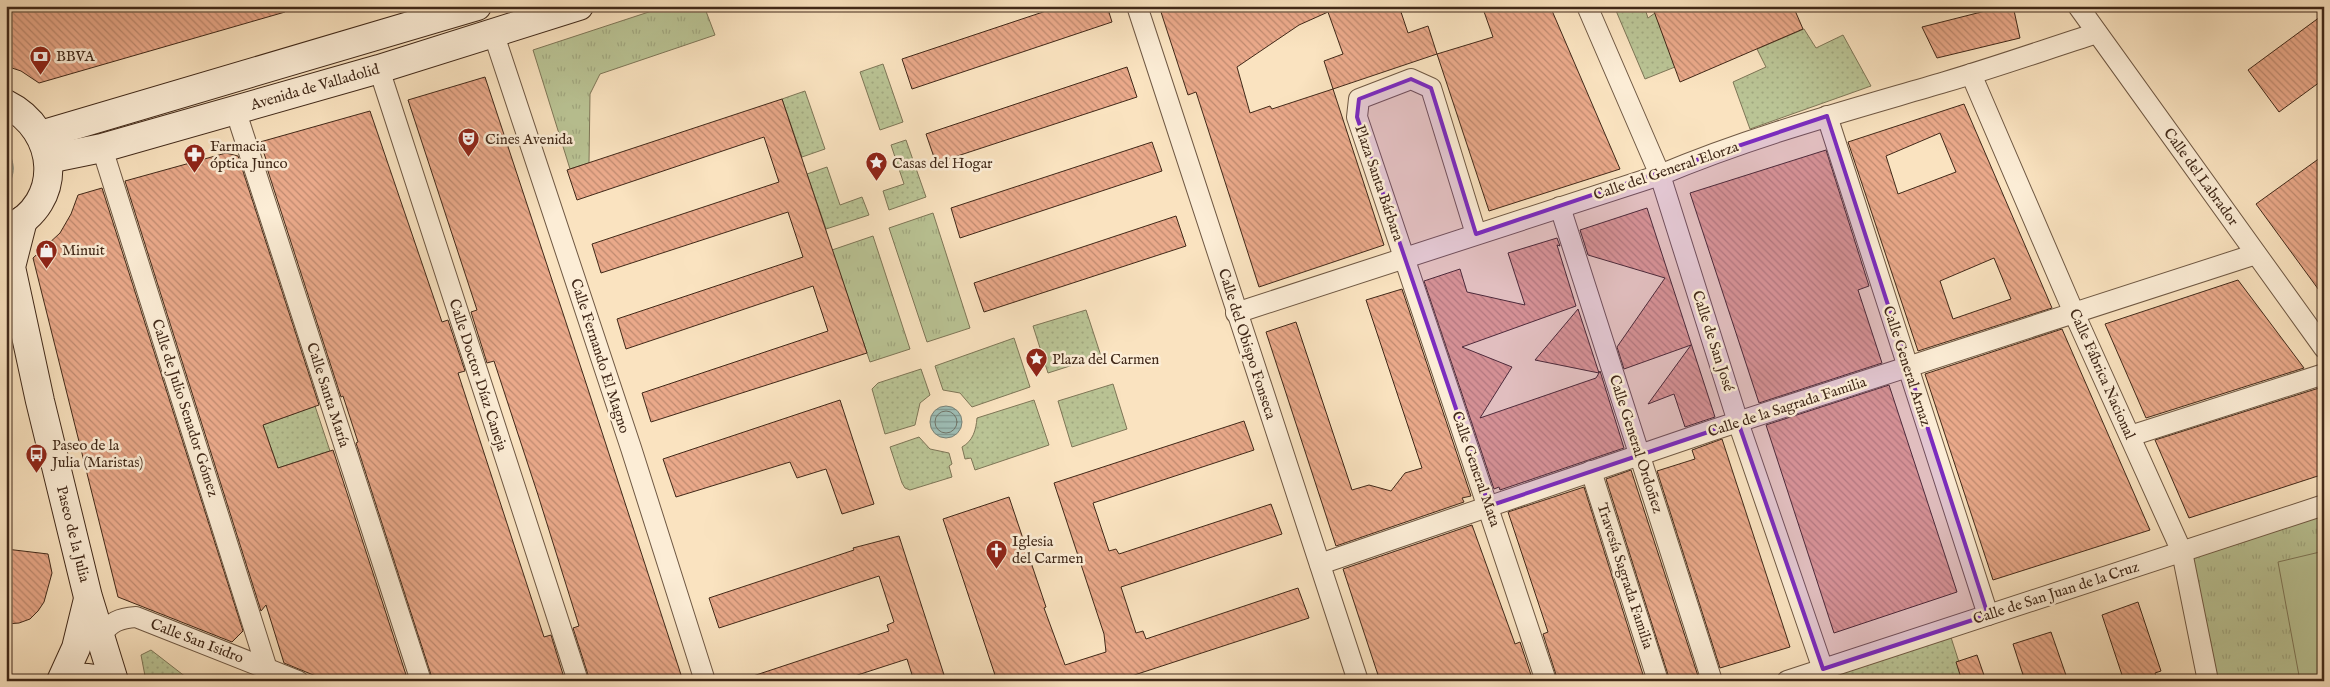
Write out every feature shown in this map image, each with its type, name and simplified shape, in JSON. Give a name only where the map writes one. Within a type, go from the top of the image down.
[{"type":"main road","name":"Avenida de Valladolid","points":[[44,147],[477,6]]},
{"type":"main road","name":"Avenida de Valladolid","points":[[44,147],[102,148],[379,69],[579,6]]},
{"type":"main road","points":[[6,104],[25,116],[44,147],[47,182],[44,193],[35,208],[15,225]]},
{"type":"main road","name":"Paseo de la Julia","points":[[15,225],[8,265],[88,597],[114,681]]},
{"type":"main road","name":"Paseo de la Julia","points":[[63,681],[76,648],[88,597]]},
{"type":"main road","points":[[63,681],[76,677],[92,678],[99,681]]},
{"type":"street","name":"Calle del Obispo Fonseca","points":[[1137,6],[1358,681]]},
{"type":"street","name":"Calle de San José","points":[[1587,6],[1660,175],[1738,422],[1825,675]]},
{"type":"street","name":"Calle del Labrador","points":[[2078,6],[2324,348]]},
{"type":"street","name":"Calle Fernando El Magno","points":[[493,32],[634,458],[705,681]]},
{"type":"street","name":"Calle del General Elorza","points":[[1236,313],[1660,175],[1689,163],[1827,116],[1971,74],[2098,33]]},
{"type":"street","name":"Calle Doctor Díaz Caneja","points":[[379,69],[578,681]]},
{"type":"street","name":"Calle Fábrica Nacional","points":[[1971,74],[2074,313],[2182,552],[2208,681]]},
{"type":"street","name":"Plaza Santa Bárbara","points":[[1404,258],[1357,117],[1359,99],[1411,80],[1431,88],[1476,234]]},
{"type":"street","name":"Calle Santa María","points":[[235,109],[421,681]]},
{"type":"street","name":"Calle General Arnaz","points":[[1827,116],[1988,615]]},
{"type":"street","name":"Calle de Julio Senador Gómez","points":[[102,148],[267,669]]},
{"type":"street","name":"Calle General Ordoñez","points":[[1560,207],[1712,681]]},
{"type":"street","name":"Calle de la Sagrada Familia","points":[[1320,564],[1738,422],[2256,254]]},
{"type":"street","name":"Calle General Mata","points":[[1404,258],[1489,506],[1546,681]]},
{"type":"street","points":[[2130,436],[2324,374]]},
{"type":"street","name":"Travesía Sagrada Familia","points":[[1591,471],[1658,681]]},
{"type":"street","name":"Calle de San Juan de la Cruz","points":[[1787,681],[1825,675],[1988,615],[2324,505]]},
{"type":"street","name":"Calle San Isidro","points":[[100,636],[109,625],[121,618],[136,618],[298,681]]},
{"type":"highlighted area","points":[[1411,79],[1431,88],[1476,234],[1827,116],[1988,615],[1823,669],[1738,422],[1489,506],[1357,117],[1359,99]]},
{"type":"green space","points":[[667,6],[704,6],[715,35],[600,74],[590,94],[589,163],[570,169],[533,50]]},
{"type":"green space","points":[[1614,6],[1644,6],[1648,18],[1655,13],[1675,67],[1645,79]]},
{"type":"green space","points":[[1804,29],[1816,48],[1843,35],[1871,86],[1750,129],[1733,82],[1766,67],[1757,49]]},
{"type":"green space","points":[[883,64],[903,122],[880,130],[860,72]]},
{"type":"green space","points":[[805,91],[825,149],[802,157],[782,99]]},
{"type":"green space","points":[[906,140],[926,197],[889,210],[883,191],[904,184],[891,145]]},
{"type":"green space","points":[[827,167],[840,205],[862,197],[869,215],[826,229],[807,174]]},
{"type":"green space","points":[[933,213],[970,328],[927,342],[889,228]]},
{"type":"green space","points":[[873,236],[910,349],[870,362],[832,250]]},
{"type":"green space","points":[[1086,310],[1101,356],[1048,373],[1033,326]]},
{"type":"green space","points":[[1014,338],[1030,387],[972,407],[960,393],[943,390],[935,366]]},
{"type":"green space","points":[[921,369],[930,395],[920,403],[915,425],[885,434],[872,389],[878,383]]},
{"type":"green space","points":[[1113,384],[1127,429],[1072,447],[1058,401]]},
{"type":"green space","points":[[1034,400],[1049,445],[975,470],[971,458],[965,459],[962,447],[969,442],[973,435],[977,418]]},
{"type":"green space","points":[[315,406],[330,451],[278,468],[263,425]]},
{"type":"green space","points":[[919,437],[930,449],[949,453],[952,464],[949,466],[952,477],[910,490],[905,488],[902,483],[890,447]]},
{"type":"green space","points":[[2324,505],[2324,681],[2208,681],[2182,552]]},
{"type":"green space","points":[[2324,551],[2324,681],[2300,681],[2278,562]]},
{"type":"green space","points":[[1948,628],[1965,681],[1827,681],[1823,669]]},
{"type":"green space","points":[[151,650],[191,681],[146,681],[141,655]]},
{"type":"water","points":[[6,147],[13,163],[13,173],[6,189]]},
{"type":"water","points":[[946,406],[952,407],[957,411],[961,416],[961,428],[957,433],[952,437],[946,438],[940,437],[935,433],[931,428],[930,422],[931,416],[935,411],[940,407]]},
{"type":"building","points":[[6,6],[284,6],[285,12],[39,83],[21,71],[6,66]]},
{"type":"building","points":[[1061,6],[1107,6],[1112,22],[912,89],[902,59]]},
{"type":"building","points":[[1159,6],[1399,6],[1408,33],[1428,26],[1437,54],[1333,89],[1384,245],[1259,287],[1196,92],[1188,95]],"holes":[[[1328,12],[1343,54],[1324,61],[1333,89],[1272,109],[1270,106],[1250,113],[1237,67],[1299,25]]]},
{"type":"building","points":[[1482,6],[1550,6],[1620,169],[1489,211],[1437,54],[1493,37]]},
{"type":"building","points":[[1652,6],[1793,6],[1803,29],[1680,82]]},
{"type":"building","points":[[2005,6],[2013,6],[2020,38],[1937,58],[1922,27]]},
{"type":"building","points":[[2324,14],[2324,79],[2279,112],[2248,70]]},
{"type":"building","points":[[1127,67],[1137,97],[936,163],[926,134]]},
{"type":"building","points":[[485,77],[683,681],[590,681],[573,628],[579,626],[538,495],[494,361],[487,363],[471,312],[477,310],[408,100]]},
{"type":"building","points":[[782,99],[867,353],[651,422],[642,393],[828,331],[813,286],[626,349],[617,319],[803,257],[788,212],[601,273],[592,244],[779,182],[764,137],[577,200],[567,170]]},
{"type":"building","points":[[1964,104],[2052,308],[1918,351],[1848,142]],"holes":[[[1940,133],[1956,172],[1898,194],[1886,156]],[[1994,258],[2011,299],[1953,319],[1940,281]]]},
{"type":"building","points":[[370,111],[442,322],[448,320],[465,371],[458,373],[544,637],[551,635],[565,681],[433,681],[356,443],[358,442],[343,396],[341,397],[260,142]]},
{"type":"building","points":[[1152,142],[1162,171],[960,238],[951,208]]},
{"type":"building","points":[[1826,150],[1869,286],[1858,290],[1882,363],[1759,403],[1690,193]]},
{"type":"building","points":[[226,153],[238,156],[319,405],[263,425],[278,468],[333,450],[408,681],[328,681],[284,663],[266,605],[261,611],[125,181]]},
{"type":"building","points":[[2324,155],[2324,297],[2256,204]]},
{"type":"building","points":[[102,188],[243,631],[232,642],[118,597],[33,258],[60,233],[71,214],[78,195]]},
{"type":"building","points":[[1647,208],[1715,417],[1685,427],[1674,394],[1648,404],[1691,345],[1624,369],[1617,347],[1665,278],[1588,255],[1580,230]]},
{"type":"building","points":[[1176,216],[1186,246],[984,312],[974,283]]},
{"type":"building","points":[[1557,238],[1560,246],[1557,245],[1576,306],[1462,347],[1512,367],[1480,418],[1596,378],[1600,371],[1624,448],[1500,490],[1499,487],[1494,489],[1424,281],[1460,269],[1467,292],[1525,305],[1508,253]]},
{"type":"building","points":[[2238,280],[2304,368],[2146,418],[2105,324]]},
{"type":"building","points":[[1402,289],[1471,496],[1462,498],[1464,502],[1336,546],[1266,332],[1296,322],[1352,490],[1369,485],[1391,491],[1405,473],[1422,468],[1366,300]]},
{"type":"building","points":[[1578,309],[1599,373],[1535,360]]},
{"type":"building","points":[[2062,329],[2150,530],[1993,580],[1925,374]]},
{"type":"building","points":[[1889,385],[1957,592],[1834,633],[1766,425]]},
{"type":"building","points":[[2319,388],[2324,395],[2324,474],[2189,518],[2155,440]]},
{"type":"building","points":[[840,400],[874,504],[842,514],[826,469],[797,478],[790,462],[676,497],[663,459]]},
{"type":"building","points":[[1244,421],[1254,450],[1093,503],[1109,551],[1116,549],[1119,554],[1271,504],[1282,534],[1121,587],[1136,633],[1143,631],[1146,639],[1298,588],[1309,618],[1116,681],[997,681],[943,519],[1009,497],[1046,607],[1044,608],[1065,665],[1106,652],[1104,634],[1054,483]]},
{"type":"building","points":[[1722,439],[1790,647],[1720,668],[1657,471],[1695,459],[1692,450]]},
{"type":"building","points":[[1631,470],[1698,676],[1682,681],[1670,681],[1606,479]]},
{"type":"building","points":[[1584,487],[1645,681],[1558,681],[1543,634],[1548,632],[1508,512]]},
{"type":"building","points":[[1472,525],[1515,644],[1520,642],[1533,681],[1380,681],[1343,569]]},
{"type":"building","points":[[899,536],[946,681],[914,681],[907,659],[839,681],[753,681],[753,676],[889,631],[887,625],[894,622],[879,576],[719,628],[709,598],[854,550],[853,548]]},
{"type":"building","points":[[6,549],[48,554],[52,573],[44,602],[30,619],[19,623],[6,624]]},
{"type":"building","points":[[2138,602],[2161,671],[2155,673],[2157,681],[2124,681],[2102,615]]},
{"type":"building","points":[[2051,632],[2068,681],[2025,681],[2013,644]]},
{"type":"building","points":[[1977,655],[1986,681],[1962,681],[1956,662]]},
{"type":"place","name":"BBVA","points":[[40,75]]},
{"type":"place","name":"Cines Avenida","points":[[469,158]]},
{"type":"place","name":"Farmacia óptica Junco","points":[[194,174]]},
{"type":"place","name":"Casas del Hogar","points":[[876,182]]},
{"type":"place","name":"Minuit","points":[[46,269]]},
{"type":"place","name":"Plaza del Carmen","points":[[1036,378]]},
{"type":"place","name":"Paseo de la Julia (Maristas)","points":[[36,473]]},
{"type":"place","name":"Iglesia del Carmen","points":[[996,569]]}]
